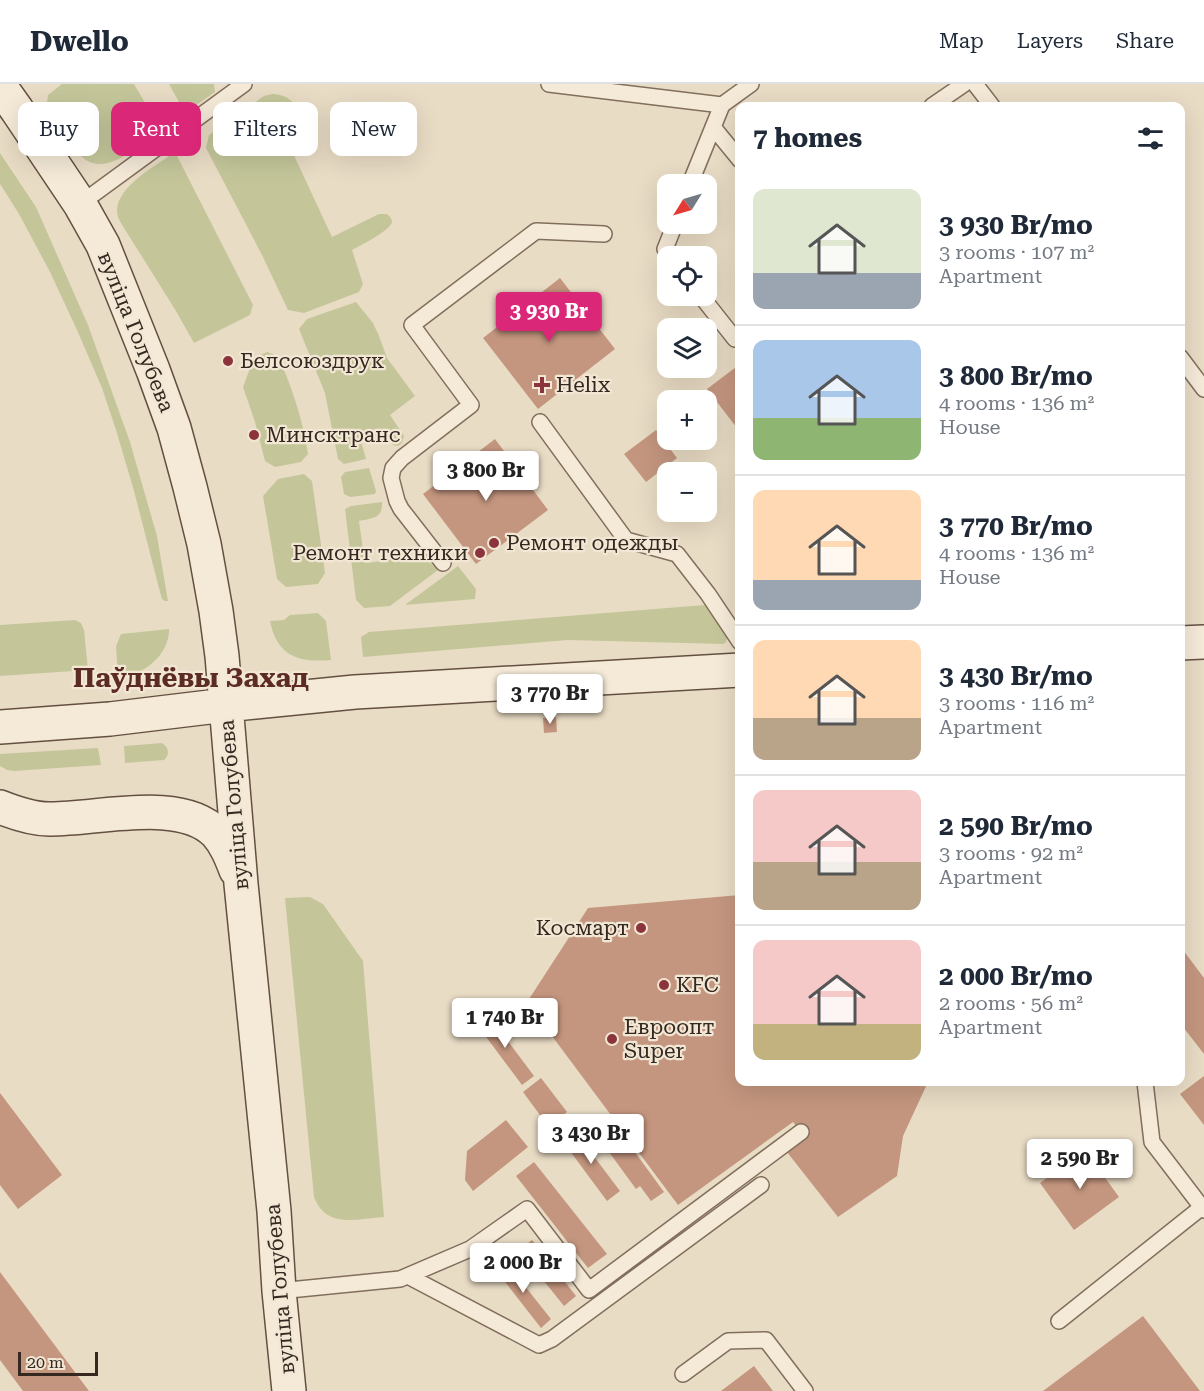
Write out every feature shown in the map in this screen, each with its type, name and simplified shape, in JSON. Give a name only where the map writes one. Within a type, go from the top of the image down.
[{"type":"main road","name":"вуліца Голубева","points":[[0,86],[80,204],[103,245],[174,428],[206,555],[216,611],[226,705],[289,1391]]},
{"type":"main road","points":[[1185,643],[1204,642]]},
{"type":"main road","points":[[0,727],[110,719],[355,692],[735,670]]},
{"type":"main road","points":[[0,807],[24,815],[47,819],[149,812],[189,817],[216,833],[231,855],[241,884]]},
{"type":"lane","points":[[80,204],[244,84]]},
{"type":"lane","points":[[549,84],[722,105]]},
{"type":"lane","points":[[694,174],[722,105],[750,84]]},
{"type":"lane","points":[[938,102],[964,84]]},
{"type":"lane","points":[[975,84],[989,102]]},
{"type":"lane","points":[[713,127],[735,154]]},
{"type":"lane","points":[[443,563],[398,505],[391,478],[392,472],[396,463],[471,405],[412,325],[536,231],[604,234]]},
{"type":"lane","points":[[709,306],[735,339]]},
{"type":"lane","points":[[1185,364],[1204,389]]},
{"type":"lane","points":[[540,422],[626,540],[677,554],[735,634]]},
{"type":"lane","points":[[1059,1321],[1203,1208],[1152,1142],[1145,1086]]},
{"type":"lane","points":[[279,1291],[400,1279],[470,1249],[526,1209],[589,1290],[801,1132]]},
{"type":"lane","points":[[408,1276],[539,1345],[552,1339],[760,1185]]},
{"type":"lane","points":[[683,1374],[728,1341],[766,1340],[805,1391]]},
{"type":"green space","points":[[62,84],[134,84],[145,102],[111,102],[111,156],[124,156],[101,164],[90,162],[81,156],[99,156],[99,102],[47,102],[48,95]]},
{"type":"green space","points":[[169,84],[214,84],[215,92],[201,102],[179,102]]},
{"type":"green space","points":[[272,94],[285,96],[293,102],[256,102]]},
{"type":"green space","points":[[213,132],[213,156],[294,156],[332,237],[379,214],[387,214],[390,217],[392,222],[381,233],[352,250],[363,284],[359,292],[304,313],[288,310],[206,148],[209,135]]},
{"type":"green space","points":[[0,153],[36,207],[88,325],[130,442],[157,536],[168,601],[162,599],[134,491],[102,388],[50,272],[0,184]]},
{"type":"green space","points":[[169,156],[177,156],[253,305],[250,315],[194,343],[118,218],[119,202],[124,193],[149,170]]},
{"type":"green space","points":[[356,302],[373,323],[387,358],[415,396],[390,415],[404,436],[402,443],[398,446],[393,445],[384,433],[361,441],[366,459],[344,464],[338,459],[325,393],[299,329],[307,319]]},
{"type":"green space","points":[[267,352],[278,356],[288,380],[300,416],[308,454],[301,462],[275,467],[265,461],[243,387],[254,358]]},
{"type":"green space","points":[[369,468],[375,494],[350,497],[344,494],[341,477],[345,472]]},
{"type":"green space","points":[[304,474],[312,481],[325,573],[318,584],[286,587],[277,579],[263,496],[278,479]]},
{"type":"green space","points":[[382,502],[379,515],[359,521],[365,563],[414,558],[431,564],[438,570],[390,606],[364,608],[356,600],[345,509],[351,506]]},
{"type":"green space","points":[[458,566],[476,589],[475,599],[405,605]]},
{"type":"green space","points":[[705,605],[727,638],[723,644],[568,640],[363,657],[361,637],[369,632]]},
{"type":"green space","points":[[318,613],[326,621],[331,660],[299,658],[284,650],[273,633],[270,621],[284,620],[290,615]]},
{"type":"green space","points":[[75,620],[81,623],[84,630],[88,670],[0,676],[0,625]]},
{"type":"green space","points":[[169,629],[165,647],[153,663],[136,673],[118,677],[116,646],[121,634]]},
{"type":"green space","points":[[162,743],[168,751],[164,760],[125,763],[124,746]]},
{"type":"green space","points":[[98,748],[101,765],[14,771],[0,766],[0,754]]},
{"type":"green space","points":[[310,897],[323,904],[363,961],[384,1217],[353,1220],[334,1218],[319,1207],[314,1197],[285,898]]},
{"type":"building","points":[[560,278],[615,349],[538,409],[483,338]]},
{"type":"building","points":[[735,368],[735,425],[717,402],[717,390],[708,390]]},
{"type":"building","points":[[656,430],[657,450],[671,450],[677,458],[672,462],[657,462],[657,473],[646,482],[624,454]]},
{"type":"building","points":[[495,439],[548,510],[476,564],[423,494]]},
{"type":"building","points":[[556,717],[557,732],[544,733],[543,718]]},
{"type":"building","points":[[735,895],[735,1086],[926,1086],[903,1136],[897,1176],[838,1217],[787,1152],[806,1138],[793,1122],[678,1205],[549,1032],[520,1013],[588,908]]},
{"type":"building","points":[[1185,953],[1204,978],[1204,1054],[1185,1029]]},
{"type":"building","points":[[487,1013],[534,1076],[522,1085],[475,1022]]},
{"type":"building","points":[[1204,1076],[1204,1125],[1180,1094]]},
{"type":"building","points":[[541,1078],[567,1112],[548,1126],[523,1092]]},
{"type":"building","points":[[0,1093],[62,1175],[18,1209],[0,1185]]},
{"type":"building","points":[[506,1120],[528,1147],[473,1191],[465,1180],[467,1151]]},
{"type":"building","points":[[618,1129],[664,1192],[651,1201],[640,1186],[636,1189],[601,1141]]},
{"type":"building","points":[[574,1130],[620,1191],[607,1201],[561,1139]]},
{"type":"building","points":[[1085,1150],[1119,1197],[1074,1230],[1040,1183]]},
{"type":"building","points":[[534,1162],[607,1254],[588,1268],[516,1176]]},
{"type":"building","points":[[532,1240],[576,1296],[564,1306],[519,1250]]},
{"type":"building","points":[[505,1261],[551,1319],[541,1328],[495,1269]]},
{"type":"building","points":[[0,1272],[89,1391],[23,1391],[0,1360]]},
{"type":"building","points":[[1143,1316],[1200,1391],[1043,1391]]},
{"type":"building","points":[[754,1366],[773,1391],[721,1391]]},
{"type":"place","name":"Белсоюздрук","points":[[228,361]]},
{"type":"place","name":"Helix","points":[[542,385]]},
{"type":"place","name":"Минсктранс","points":[[254,435]]},
{"type":"place","name":"Ремонт одежды","points":[[494,543]]},
{"type":"place","name":"Ремонт техники","points":[[480,553]]},
{"type":"place","name":"Космарт","points":[[641,928]]},
{"type":"place","name":"KFC","points":[[664,985]]},
{"type":"place","name":"Евроопт Super","points":[[612,1039]]},
{"type":"district","name":"Паўднёвы Захад","points":[[191,678]]}]
